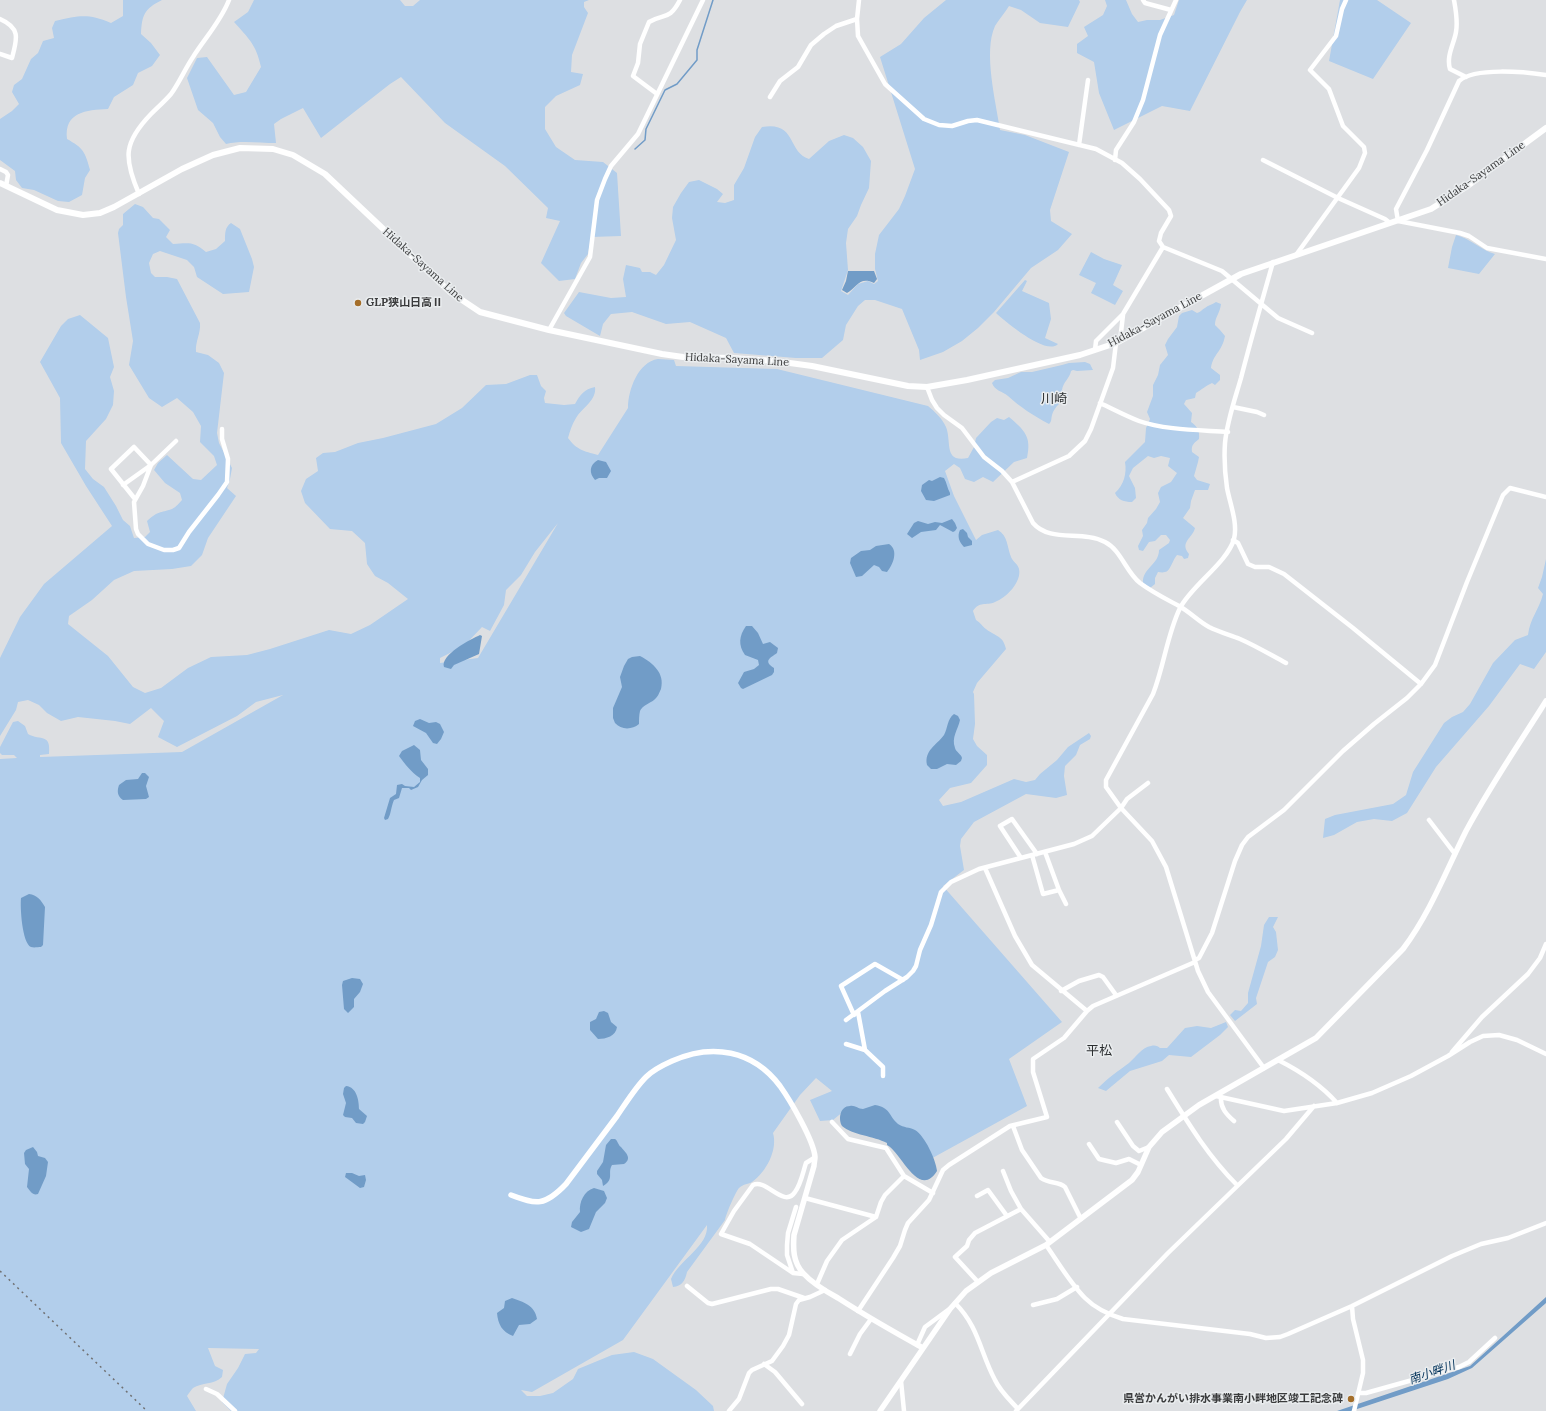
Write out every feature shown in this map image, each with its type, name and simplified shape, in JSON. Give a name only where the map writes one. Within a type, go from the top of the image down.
[{"type":"main road","name":"Hidaka-Sayama Line","points":[[3,184],[57,210],[83,215],[100,213],[114,207],[193,163],[227,150],[256,147],[283,151],[306,162],[325,174],[450,292],[466,304],[490,316],[549,330],[683,357],[775,361],[812,366],[908,386],[927,387],[967,380],[1095,350],[1118,342],[1231,278],[1273,262],[1424,212],[1445,201],[1546,128]]},
{"type":"street","points":[[138,194],[129,165],[128,151],[132,138],[140,126],[170,94],[192,58],[223,13],[229,0]]},
{"type":"street","points":[[657,94],[632,78],[638,63],[640,44],[649,22],[667,17],[680,0]]},
{"type":"street","points":[[549,330],[590,257],[597,200],[604,179],[611,166],[638,134],[703,0]]},
{"type":"street","points":[[859,0],[856,19],[858,36],[885,84],[924,119],[939,125],[952,126],[977,120],[1096,149],[1122,163],[1140,179],[1171,213],[1170,219],[1161,233],[1159,241],[1163,247],[1222,271],[1278,318],[1312,333]]},
{"type":"street","points":[[1143,0],[1145,3],[1171,10]]},
{"type":"street","points":[[1115,160],[1116,150],[1134,122],[1142,100],[1160,35],[1176,0]]},
{"type":"street","points":[[1296,255],[1359,168],[1366,153],[1364,147],[1343,126],[1329,90],[1310,70],[1336,36],[1342,9],[1346,0]]},
{"type":"street","points":[[1454,0],[1457,20],[1456,32],[1448,62],[1450,69],[1466,77]]},
{"type":"street","points":[[770,97],[780,81],[798,67],[811,45],[836,26],[856,19]]},
{"type":"street","points":[[0,54],[12,58],[17,36],[14,28],[1,21]]},
{"type":"street","points":[[1546,76],[1506,71],[1466,77],[1459,81],[1427,150],[1396,209],[1398,221],[1460,233],[1469,236],[1487,248],[1546,259]]},
{"type":"street","points":[[1079,145],[1088,80]]},
{"type":"street","points":[[1263,160],[1338,198],[1385,219],[1390,223]]},
{"type":"street","points":[[0,169],[8,175],[3,184]]},
{"type":"street","points":[[1095,350],[1096,341],[1123,314],[1163,247]]},
{"type":"street","points":[[1264,1068],[1208,992],[1198,971],[1166,867],[1152,841],[1121,808],[1106,787],[1106,780],[1153,694],[1181,607],[1229,549],[1234,540],[1235,532],[1233,514],[1227,486],[1225,442],[1233,407],[1273,262]]},
{"type":"street","points":[[1012,482],[1069,456],[1085,441],[1091,429],[1113,368],[1123,314]]},
{"type":"street","points":[[927,387],[937,408],[962,428],[984,457],[1002,471],[1012,482],[1033,523],[1042,532],[1093,538],[1105,542],[1116,552],[1138,582],[1181,607],[1210,628],[1242,640],[1286,664]]},
{"type":"street","points":[[1100,403],[1139,421],[1156,425],[1192,430],[1228,432]]},
{"type":"street","points":[[1233,407],[1264,415]]},
{"type":"street","points":[[151,465],[144,483],[135,499],[136,529],[143,540],[154,547],[164,550],[179,548],[189,532],[218,496],[227,482],[228,459],[224,449],[222,429]]},
{"type":"street","points":[[123,485],[151,465],[176,441]]},
{"type":"street","points":[[135,499],[111,470],[134,447],[151,465]]},
{"type":"street","points":[[137,474],[144,483]]},
{"type":"street","points":[[858,1311],[900,1246],[908,1223],[924,1207],[933,1193],[943,1170],[1013,1126],[1047,1117],[1033,1072],[1033,1059],[1064,1038],[1087,1011],[1116,995],[1199,958],[1212,932],[1242,845],[1248,837],[1284,810],[1344,751],[1421,684],[1435,665],[1440,655],[1466,582],[1503,495],[1510,488],[1546,497]]},
{"type":"street","points":[[1234,540],[1238,543],[1248,564],[1255,567],[1269,568],[1284,574],[1421,684]]},
{"type":"street","points":[[1117,1122],[1133,1146],[1139,1151],[1149,1146],[1162,1132],[1183,1116],[1312,1041],[1326,1030],[1403,949],[1414,935],[1488,793],[1546,701]]},
{"type":"street","points":[[846,1020],[910,975],[916,966],[920,950],[931,925],[944,888],[954,880],[985,868],[1074,844],[1092,836],[1121,808],[1128,799],[1148,783]]},
{"type":"street","points":[[1021,858],[1000,826],[1012,819],[1034,855],[1044,894],[1059,890]]},
{"type":"street","points":[[1429,820],[1455,854]]},
{"type":"street","points":[[1045,852],[1059,890],[1066,904]]},
{"type":"street","points":[[985,868],[1022,949],[1032,965],[1061,991],[1087,1011]]},
{"type":"street","points":[[1448,1056],[1482,1017],[1528,974],[1540,958],[1546,944]]},
{"type":"street","points":[[865,1050],[856,1013],[841,986],[875,964],[903,980]]},
{"type":"street","points":[[1061,991],[1079,981],[1099,975],[1103,977],[1116,995]]},
{"type":"street","points":[[1218,1096],[1284,1111],[1337,1103],[1372,1093],[1411,1076],[1483,1036],[1499,1035],[1517,1040],[1546,1054]]},
{"type":"street","points":[[846,1044],[865,1050],[883,1067],[883,1076]]},
{"type":"street","points":[[511,1195],[529,1202],[536,1202],[555,1195],[566,1184],[636,1089],[646,1077],[660,1067],[677,1059],[701,1053],[725,1052],[735,1054],[753,1061],[769,1073],[785,1093],[811,1143],[814,1158],[793,1244],[797,1264],[803,1274],[858,1311],[923,1348]]},
{"type":"street","points":[[1278,1060],[1296,1069],[1325,1090],[1337,1103]]},
{"type":"street","points":[[1167,1089],[1197,1138],[1223,1171],[1237,1185]]},
{"type":"street","points":[[1218,1096],[1227,1116],[1234,1121]]},
{"type":"street","points":[[955,1303],[965,1313],[974,1327],[995,1382],[1017,1410],[1168,1253],[1286,1139],[1314,1106]]},
{"type":"street","points":[[832,1122],[848,1139],[886,1148],[904,1176],[933,1193]]},
{"type":"street","points":[[1013,1126],[1022,1150],[1041,1178],[1045,1181],[1061,1184],[1065,1187],[1081,1219]]},
{"type":"street","points":[[1089,1144],[1100,1159],[1116,1163],[1129,1159],[1141,1166]]},
{"type":"street","points":[[917,1345],[925,1327],[950,1308],[966,1291],[1008,1264],[1032,1253],[1048,1243],[1132,1180],[1141,1166],[1149,1146]]},
{"type":"street","points":[[803,1274],[793,1273],[750,1244],[721,1234],[734,1211],[753,1185],[761,1184],[783,1196],[790,1196],[795,1192],[799,1184],[806,1163],[814,1158]]},
{"type":"street","points":[[1003,1171],[1011,1191],[1021,1209],[1048,1243],[1062,1269],[1086,1299],[1110,1314],[1123,1319],[1250,1334],[1266,1338],[1280,1337],[1288,1334],[1352,1306],[1452,1256],[1481,1244],[1508,1238],[1546,1223]]},
{"type":"street","points":[[817,1284],[828,1261],[842,1240],[876,1217],[885,1195],[904,1176]]},
{"type":"street","points":[[977,1196],[988,1190],[1007,1216]]},
{"type":"street","points":[[804,1198],[876,1217]]},
{"type":"street","points":[[793,1273],[787,1255],[787,1245],[788,1233],[796,1207]]},
{"type":"street","points":[[978,1282],[955,1257],[967,1246],[969,1240],[976,1233],[1021,1209]]},
{"type":"street","points":[[687,1286],[708,1303],[712,1304],[771,1289],[778,1289],[804,1298]]},
{"type":"street","points":[[1033,1305],[1057,1299],[1077,1288]]},
{"type":"street","points":[[729,1411],[741,1395],[749,1373],[772,1360],[783,1346],[789,1335],[796,1304],[799,1300],[825,1290]]},
{"type":"street","points":[[1352,1306],[1353,1319],[1363,1360],[1363,1373],[1354,1411]]},
{"type":"street","points":[[880,1411],[950,1308]]},
{"type":"street","points":[[850,1354],[860,1334],[871,1319]]},
{"type":"street","points":[[1358,1393],[1366,1393],[1459,1367],[1469,1362],[1495,1338]]},
{"type":"street","points":[[764,1364],[775,1372],[802,1404]]},
{"type":"street","points":[[901,1380],[904,1411]]},
{"type":"street","points":[[206,1389],[217,1394],[235,1411]]},
{"type":"shaded area","points":[[123,0],[162,0],[151,6],[145,13],[142,22],[141,34],[151,43],[160,55],[152,66],[138,73],[133,85],[114,97],[108,109],[92,110],[78,114],[69,123],[67,139],[83,151],[87,158],[90,170],[85,178],[82,195],[69,202],[58,201],[34,190],[22,188],[16,180],[15,171],[0,160],[0,119],[19,104],[12,92],[14,85],[22,79],[31,59],[38,53],[43,41],[54,38],[52,28],[55,21],[83,16],[96,18],[111,23],[123,16]]},
{"type":"shaded area","points":[[254,0],[400,0],[405,6],[413,6],[420,0],[589,0],[584,2],[584,7],[588,13],[572,55],[571,72],[583,74],[580,85],[556,96],[545,107],[545,129],[556,147],[575,160],[603,162],[617,173],[621,236],[591,237],[588,254],[581,263],[575,279],[559,281],[541,263],[560,221],[546,218],[548,208],[505,166],[445,123],[401,77],[321,138],[303,108],[274,124],[276,143],[244,142],[226,144],[220,137],[213,123],[198,110],[187,78],[197,58],[207,57],[234,95],[246,92],[261,67],[254,47],[234,22],[248,12]]},
{"type":"shaded area","points":[[946,0],[1079,0],[1080,2],[1068,27],[1040,23],[1021,10],[1009,6],[995,26],[990,49],[990,63],[993,92],[1000,130],[1025,135],[1069,152],[1050,210],[1051,221],[1072,234],[1058,250],[1031,268],[994,312],[978,328],[962,341],[943,352],[920,360],[919,350],[902,309],[875,300],[865,300],[858,306],[846,325],[843,340],[822,358],[796,358],[734,353],[726,338],[690,322],[666,324],[632,312],[611,314],[603,324],[600,336],[566,316],[564,313],[579,292],[611,298],[626,297],[623,279],[626,265],[640,268],[642,272],[650,272],[656,275],[664,265],[676,240],[672,218],[673,207],[689,182],[699,180],[717,189],[723,194],[717,202],[725,203],[734,200],[734,185],[744,168],[755,137],[762,127],[773,126],[781,128],[790,138],[797,150],[809,159],[829,141],[844,135],[853,138],[863,147],[871,161],[869,188],[857,216],[848,229],[846,243],[848,270],[841,291],[848,295],[858,284],[868,281],[874,284],[878,281],[875,269],[875,254],[879,235],[899,209],[915,169],[880,57],[901,44],[924,18]]},
{"type":"shaded area","points":[[1105,0],[1126,0],[1132,14],[1138,22],[1160,20],[1174,15],[1179,0],[1247,0],[1190,111],[1162,106],[1114,130],[1099,93],[1094,62],[1077,53],[1077,44],[1088,36],[1084,27],[1103,15],[1107,6]]},
{"type":"shaded area","points":[[1340,0],[1377,0],[1411,23],[1373,79],[1329,61]]},
{"type":"shaded area","points":[[135,204],[143,207],[153,218],[159,219],[170,230],[166,237],[173,244],[194,244],[206,252],[216,249],[225,241],[226,228],[231,223],[240,229],[254,267],[249,292],[223,294],[197,277],[194,267],[187,260],[160,251],[153,254],[149,263],[151,273],[155,277],[177,279],[200,323],[196,352],[208,355],[219,363],[224,373],[217,433],[219,443],[232,468],[227,488],[236,496],[208,538],[202,555],[191,566],[172,569],[134,571],[114,580],[92,600],[69,616],[68,624],[108,656],[133,687],[145,693],[161,688],[188,668],[211,657],[247,655],[329,630],[351,634],[370,625],[408,599],[388,583],[375,576],[367,564],[365,543],[352,531],[330,529],[305,503],[301,491],[306,479],[318,471],[316,458],[323,453],[335,452],[358,443],[436,424],[462,408],[486,385],[506,384],[530,375],[537,375],[541,386],[546,391],[544,398],[545,403],[564,405],[575,404],[583,393],[588,389],[595,387],[594,396],[575,420],[568,438],[581,450],[598,455],[628,408],[632,385],[640,371],[651,361],[658,359],[674,360],[676,366],[777,369],[928,406],[936,413],[946,427],[950,450],[955,457],[960,459],[968,458],[974,447],[976,438],[991,422],[997,418],[1004,420],[1009,417],[1026,434],[1028,444],[1027,458],[1014,462],[993,482],[983,477],[974,482],[965,479],[960,468],[954,464],[945,471],[954,496],[976,540],[982,535],[998,530],[1001,532],[1004,535],[1011,557],[1017,564],[1019,574],[1016,584],[1004,597],[992,603],[980,605],[973,611],[976,620],[990,632],[999,637],[1005,644],[1006,649],[977,683],[973,692],[975,724],[973,739],[977,746],[987,755],[987,765],[971,783],[950,788],[939,800],[943,806],[961,802],[1014,779],[1026,782],[1035,780],[1057,760],[1068,747],[1089,733],[1091,736],[1090,739],[1080,745],[1076,755],[1065,766],[1064,776],[1067,795],[1056,798],[1026,794],[974,822],[961,839],[960,846],[964,870],[943,886],[1062,1022],[1009,1059],[1027,1106],[927,1161],[850,1106],[833,1120],[820,1121],[810,1100],[832,1091],[816,1078],[800,1095],[773,1133],[774,1146],[770,1160],[766,1167],[752,1182],[739,1188],[735,1194],[725,1220],[687,1272],[683,1282],[679,1286],[673,1287],[671,1279],[675,1272],[703,1240],[707,1225],[623,1340],[532,1392],[521,1390],[527,1396],[540,1396],[553,1393],[573,1379],[578,1369],[612,1355],[634,1352],[653,1359],[696,1390],[713,1406],[714,1411],[231,1411],[222,1402],[227,1384],[238,1368],[245,1354],[256,1353],[259,1349],[208,1348],[215,1366],[223,1370],[222,1377],[219,1380],[193,1388],[187,1396],[196,1411],[0,1411],[0,759],[17,758],[14,755],[2,755],[0,753],[0,747],[13,722],[18,721],[25,726],[28,734],[47,740],[49,754],[40,755],[40,757],[182,752],[283,695],[256,702],[237,716],[177,747],[158,737],[164,721],[151,708],[130,724],[78,717],[61,721],[47,713],[39,705],[28,700],[18,702],[16,710],[0,736],[0,658],[20,617],[44,584],[112,526],[86,486],[61,443],[60,398],[40,362],[61,326],[68,319],[80,315],[108,338],[114,367],[110,377],[114,391],[113,405],[106,419],[86,441],[85,469],[93,479],[104,487],[123,520],[130,526],[134,538],[145,537],[150,532],[147,521],[157,514],[172,509],[182,500],[180,493],[165,483],[154,470],[158,463],[167,455],[193,479],[201,480],[217,465],[214,456],[200,442],[201,426],[193,412],[177,398],[162,407],[149,398],[129,365],[133,341],[118,233],[119,229],[123,225],[123,214]],"holes":[[[558,523],[478,658],[440,663],[440,658],[464,646],[482,627],[490,631],[504,605],[506,590],[521,575],[535,552]]]},
{"type":"shaded area","points":[[1456,235],[1495,254],[1479,274],[1448,268]]},
{"type":"shaded area","points":[[1091,252],[1104,259],[1122,265],[1113,285],[1123,291],[1115,305],[1091,293],[1096,283],[1079,275]]},
{"type":"shaded area","points":[[848,271],[874,271],[877,279],[874,283],[869,281],[862,282],[847,293],[842,290]]},
{"type":"shaded area","points":[[1025,280],[1027,281],[1022,291],[1049,303],[1051,319],[1045,338],[1058,344],[1052,346],[1036,342],[1017,330],[996,313]]},
{"type":"shaded area","points":[[1216,302],[1221,304],[1215,325],[1225,336],[1222,346],[1212,363],[1211,368],[1220,375],[1220,380],[1215,385],[1212,383],[1206,386],[1196,393],[1195,398],[1186,400],[1184,404],[1192,413],[1191,422],[1195,425],[1199,434],[1199,439],[1192,446],[1192,452],[1199,457],[1194,476],[1197,480],[1210,484],[1208,490],[1195,490],[1190,508],[1183,518],[1195,528],[1185,546],[1189,554],[1188,558],[1184,559],[1182,556],[1177,555],[1167,571],[1158,572],[1155,578],[1155,584],[1150,588],[1143,583],[1143,578],[1156,559],[1159,550],[1169,543],[1170,540],[1166,535],[1161,535],[1155,541],[1149,542],[1143,551],[1139,550],[1138,546],[1143,536],[1142,530],[1147,523],[1148,518],[1160,502],[1158,493],[1161,487],[1171,482],[1177,473],[1168,466],[1170,458],[1161,456],[1154,458],[1148,456],[1133,468],[1129,476],[1135,488],[1136,498],[1132,502],[1122,500],[1115,493],[1121,486],[1124,479],[1126,470],[1125,462],[1145,442],[1146,428],[1150,419],[1147,412],[1153,396],[1153,385],[1158,375],[1160,365],[1168,355],[1165,345],[1177,327],[1179,316],[1182,313],[1192,310],[1198,313],[1207,306]]},
{"type":"shaded area","points":[[1085,362],[1090,364],[1093,370],[1071,371],[1062,390],[1068,394],[1068,397],[1054,409],[1049,424],[1017,404],[1006,394],[993,386],[992,383],[995,380],[1008,378],[1021,372],[1032,372],[1069,363]]},
{"type":"shaded area","points":[[598,460],[606,462],[611,471],[607,478],[599,478],[595,480],[591,469],[593,464]]},
{"type":"shaded area","points":[[940,477],[944,478],[950,495],[934,501],[926,500],[921,491],[922,485],[929,480],[932,481]]},
{"type":"shaded area","points":[[952,519],[957,528],[953,532],[940,525],[936,530],[921,532],[912,538],[907,534],[914,523],[918,521],[928,524],[935,522],[942,523]]},
{"type":"shaded area","points":[[963,529],[972,541],[972,545],[964,547],[961,543],[959,534],[960,530]]},
{"type":"shaded area","points":[[889,544],[894,550],[894,558],[887,572],[882,571],[879,567],[874,565],[862,576],[856,577],[850,563],[851,558],[861,551],[870,550],[876,546]]},
{"type":"shaded area","points":[[1546,559],[1546,652],[1534,669],[1520,664],[1489,706],[1436,767],[1407,813],[1392,821],[1374,819],[1357,822],[1334,835],[1323,838],[1325,819],[1335,815],[1393,804],[1406,795],[1413,772],[1444,723],[1463,712],[1470,704],[1493,663],[1515,640],[1528,635],[1543,594],[1538,588]]},
{"type":"shaded area","points":[[746,626],[752,626],[758,633],[763,644],[770,642],[778,648],[777,653],[768,661],[774,668],[772,675],[743,689],[738,683],[744,672],[754,669],[759,665],[758,660],[745,655],[741,648],[740,640]]},
{"type":"shaded area","points":[[480,635],[482,636],[479,654],[454,665],[451,669],[444,667],[444,662],[451,653]]},
{"type":"shaded area","points":[[640,656],[653,665],[660,673],[662,683],[661,689],[655,699],[641,709],[639,714],[639,724],[633,727],[623,728],[615,723],[613,718],[613,708],[622,687],[620,677],[628,659]]},
{"type":"shaded area","points":[[954,714],[958,716],[960,720],[955,734],[954,744],[961,755],[961,761],[956,765],[947,764],[937,769],[931,769],[927,765],[927,755],[944,735],[950,718]]},
{"type":"shaded area","points":[[420,719],[429,723],[436,722],[440,724],[444,732],[437,744],[433,743],[426,733],[413,726],[415,721]]},
{"type":"shaded area","points":[[414,745],[420,750],[421,760],[428,769],[428,775],[422,780],[418,787],[411,790],[409,788],[402,788],[399,798],[394,800],[388,819],[385,820],[384,818],[390,798],[396,794],[397,785],[402,784],[405,786],[414,787],[420,782],[420,778],[411,771],[399,756],[402,751]]},
{"type":"shaded area","points":[[142,773],[145,773],[149,777],[146,786],[149,797],[146,799],[123,800],[118,793],[119,785],[126,780],[138,779]]},
{"type":"shaded area","points":[[29,894],[38,898],[45,907],[43,945],[41,947],[31,947],[28,944],[24,932],[21,916],[21,898]]},
{"type":"shaded area","points":[[1269,917],[1278,917],[1273,927],[1276,932],[1278,950],[1275,957],[1268,962],[1256,998],[1257,1004],[1235,1021],[1230,1015],[1235,1010],[1241,1011],[1248,1003],[1248,993],[1261,946],[1264,925]]},
{"type":"shaded area","points":[[352,978],[360,979],[363,984],[360,992],[354,999],[354,1007],[348,1013],[344,1009],[342,985],[343,981]]},
{"type":"shaded area","points":[[604,1011],[608,1013],[611,1022],[617,1027],[613,1035],[598,1039],[590,1030],[590,1022],[596,1019],[599,1012]]},
{"type":"shaded area","points":[[1226,1022],[1228,1027],[1220,1035],[1191,1057],[1169,1055],[1162,1061],[1130,1071],[1106,1091],[1098,1088],[1145,1048],[1157,1046],[1160,1048],[1167,1048],[1185,1028],[1197,1026],[1211,1028]]},
{"type":"shaded area","points":[[346,1086],[353,1089],[358,1098],[359,1109],[367,1116],[363,1124],[356,1123],[352,1118],[345,1117],[343,1115],[346,1103],[343,1094]]},
{"type":"shaded area","points":[[875,1105],[887,1110],[898,1124],[915,1130],[923,1137],[932,1155],[937,1171],[930,1178],[924,1180],[910,1172],[892,1149],[887,1145],[887,1143],[851,1131],[842,1126],[840,1117],[844,1108],[852,1106],[863,1109]]},
{"type":"shaded area","points":[[611,1139],[616,1140],[627,1155],[628,1160],[624,1164],[612,1165],[609,1181],[603,1186],[602,1180],[597,1174],[597,1171],[603,1162],[606,1145]]},
{"type":"shaded area","points":[[33,1147],[38,1156],[45,1158],[48,1162],[46,1176],[38,1194],[32,1193],[27,1187],[29,1169],[25,1164],[24,1153],[26,1150]]},
{"type":"shaded area","points":[[346,1173],[352,1173],[359,1176],[365,1175],[366,1180],[364,1187],[360,1188],[345,1177]]},
{"type":"shaded area","points":[[594,1188],[604,1191],[607,1198],[605,1203],[596,1212],[589,1229],[581,1232],[571,1227],[572,1222],[580,1212],[580,1204],[583,1197],[590,1189]]},
{"type":"shaded area","points":[[1546,1297],[1546,1303],[1472,1368],[1448,1379],[1351,1411],[1337,1411],[1470,1366]]},
{"type":"shaded area","points":[[512,1298],[531,1307],[536,1314],[537,1319],[530,1324],[519,1325],[513,1336],[503,1330],[498,1321],[497,1313],[504,1308],[505,1301]]},
{"type":"waterway","points":[[635,149],[645,140],[646,129],[665,90],[677,84],[697,60],[697,50],[713,0]]},
{"type":"railway","points":[[0,1271],[147,1411]]},
{"type":"place","name":"GLP狭山日高Ⅱ","points":[[358,303]]},
{"type":"place","name":"県営かんがい排水事業南小畔地区竣工記念碑","points":[[1351,1399]]},
{"type":"district","name":"川崎","points":[[1054,399]]},
{"type":"district","name":"平松","points":[[1099,1051]]},
{"type":"water label","name":"南小畔川","points":[[1432,1373]]}]
